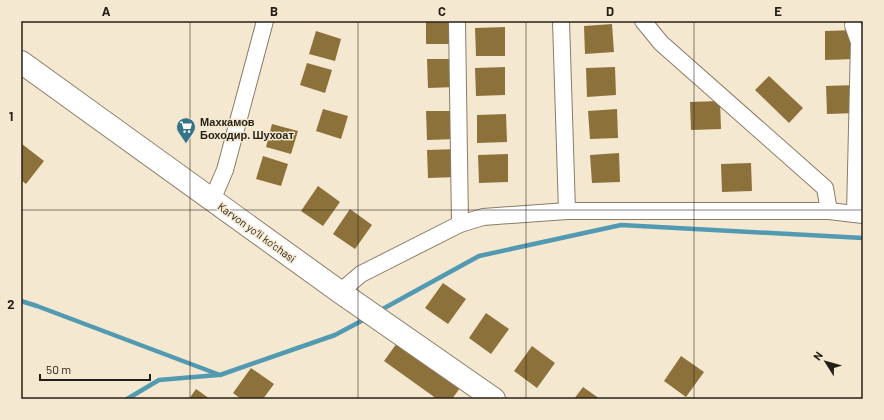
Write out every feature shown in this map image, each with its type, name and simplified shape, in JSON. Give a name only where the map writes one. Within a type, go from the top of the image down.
[{"type":"street","points":[[212,200],[225,170],[265,21]]},
{"type":"street","points":[[457,21],[460,224]]},
{"type":"street","points":[[561,21],[567,211]]},
{"type":"street","points":[[643,21],[661,43],[825,188],[829,211]]},
{"type":"street","points":[[340,292],[360,274],[460,224],[483,217],[567,211],[829,211],[859,214],[859,42],[853,25]]},
{"type":"street","name":"Karvon yo‘li ko'chasi","points":[[21,62],[340,292],[494,399]]},
{"type":"building","points":[[426,21],[456,21],[456,44],[426,44]]},
{"type":"building","points":[[612,24],[614,52],[585,54],[584,26]]},
{"type":"building","points":[[505,27],[505,56],[476,56],[475,28]]},
{"type":"building","points":[[854,30],[855,59],[825,60],[825,31]]},
{"type":"building","points":[[316,31],[341,39],[335,61],[309,54]]},
{"type":"building","points":[[427,59],[456,59],[457,87],[428,88]]},
{"type":"building","points":[[307,63],[332,70],[325,93],[300,85]]},
{"type":"building","points":[[505,67],[505,95],[476,96],[475,68]]},
{"type":"building","points":[[615,67],[616,95],[587,97],[586,68]]},
{"type":"building","points":[[769,76],[803,108],[789,123],[755,90]]},
{"type":"building","points":[[856,85],[857,113],[827,114],[826,86]]},
{"type":"building","points":[[720,101],[721,129],[691,130],[690,102]]},
{"type":"building","points":[[323,109],[348,116],[341,139],[316,131]]},
{"type":"building","points":[[617,109],[618,138],[590,139],[588,111]]},
{"type":"building","points":[[426,111],[456,111],[457,139],[427,140]]},
{"type":"building","points":[[506,114],[507,142],[477,143],[477,115]]},
{"type":"building","points":[[272,124],[298,131],[291,154],[266,147]]},
{"type":"building","points":[[22,144],[44,161],[26,184],[21,180]]},
{"type":"building","points":[[457,149],[458,177],[428,178],[427,150]]},
{"type":"building","points":[[619,153],[620,182],[592,183],[590,155]]},
{"type":"building","points":[[508,154],[508,182],[479,183],[478,155]]},
{"type":"building","points":[[263,156],[288,164],[281,186],[256,179]]},
{"type":"building","points":[[751,163],[752,191],[722,192],[721,164]]},
{"type":"building","points":[[318,186],[340,202],[323,226],[301,211]]},
{"type":"building","points":[[350,209],[372,225],[355,249],[333,234]]},
{"type":"building","points":[[443,283],[466,299],[448,324],[425,308]]},
{"type":"building","points":[[486,313],[509,329],[491,354],[469,338]]},
{"type":"building","points":[[397,343],[460,388],[452,399],[437,399],[384,361]]},
{"type":"building","points":[[532,346],[555,363],[537,388],[514,371]]},
{"type":"building","points":[[681,356],[704,372],[686,397],[664,381]]},
{"type":"building","points":[[251,368],[274,384],[263,399],[241,399],[233,393]]},
{"type":"building","points":[[583,387],[600,399],[574,399]]},
{"type":"building","points":[[196,389],[210,399],[189,399]]},
{"type":"waterway","points":[[379,311],[479,256],[621,225],[863,238]]},
{"type":"waterway","points":[[21,301],[220,375],[335,335],[367,318]]},
{"type":"waterway","points":[[127,399],[159,380],[218,375]]},
{"type":"place","name":"Махкамов Боходир. Шухоат","points":[[186,144]]}]
